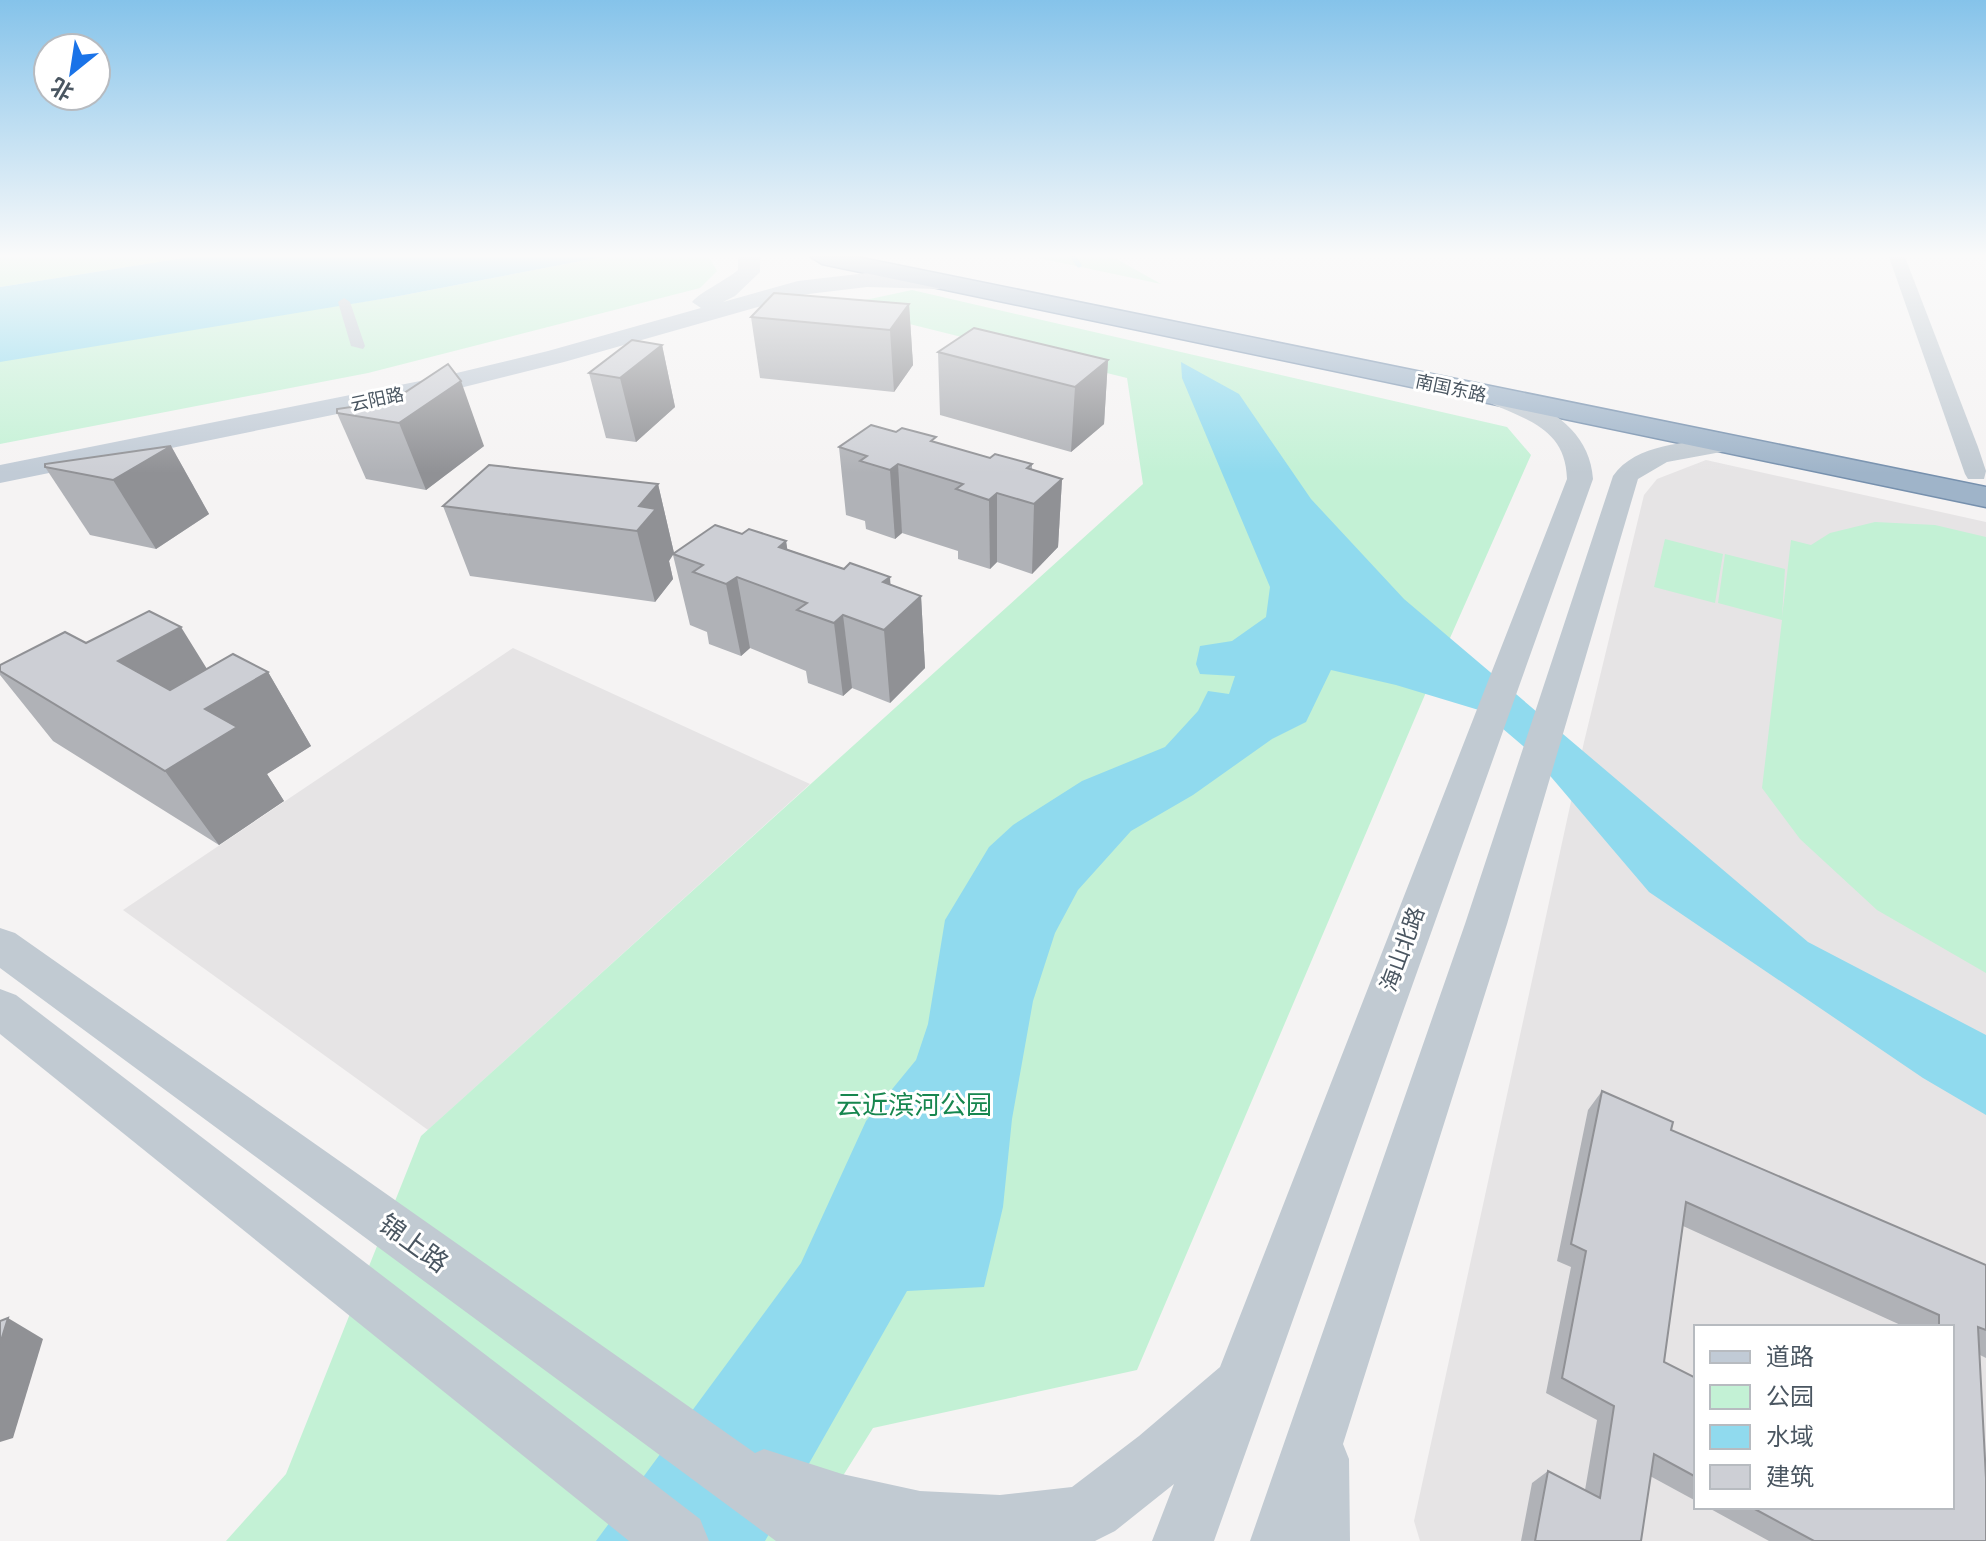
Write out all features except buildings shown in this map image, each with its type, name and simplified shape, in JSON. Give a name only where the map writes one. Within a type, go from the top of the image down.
[{"type":"highway","name":"南国东路","points":[[1166,329],[1723,445],[1983,482]]},
{"type":"highway","name":"南国东路","points":[[1254,329],[1983,482]]},
{"type":"main road","name":"云阳路","points":[[0,459],[341,392],[611,329]]},
{"type":"main road","name":"云阳路","points":[[0,474],[350,405],[555,357],[655,329]]},
{"type":"main road","points":[[518,353],[568,346],[572,349],[555,357]]},
{"type":"street","points":[[353,329],[358,346]]},
{"type":"street","points":[[1924,329],[1983,482]]},
{"type":"street","name":"海山北路","points":[[1183,1541],[1580,479],[1582,462],[1575,444],[1559,429],[1496,397]]},
{"type":"street","points":[[1281,1541],[1486,924],[1626,476],[1636,465],[1653,458],[1723,445]]},
{"type":"street","name":"锦上路","points":[[0,945],[828,1541]]},
{"type":"street","points":[[0,1008],[678,1541]]},
{"type":"street","points":[[718,1462],[862,1516],[939,1538],[1014,1539],[1082,1516],[1144,1472],[1241,1384]]},
{"type":"street","points":[[1319,1541],[1320,1423]]},
{"type":"shaded area","points":[[1706,460],[1986,522],[1986,1541],[1420,1541],[1414,1521],[1584,742],[1644,495],[1657,479]]},
{"type":"shaded area","points":[[513,648],[810,784],[428,1130],[123,910]]},
{"type":"green space","points":[[188,329],[540,329],[368,373],[0,444],[0,358]]},
{"type":"green space","name":"云近滨河公园","points":[[929,329],[1081,329],[1507,427],[1531,455],[1427,690],[1137,1370],[873,1428],[802,1541],[226,1541],[286,1474],[421,1136],[1143,484],[1127,378]]},
{"type":"green space","points":[[1875,522],[1935,525],[1986,537],[1986,973],[1877,910],[1800,839],[1762,788],[1782,620],[1718,603],[1725,554],[1785,569],[1782,617],[1791,540],[1811,545],[1830,533]]},
{"type":"green space","points":[[1665,539],[1723,554],[1715,603],[1654,587]]},
{"type":"water","points":[[0,329],[201,329],[0,362]]},
{"type":"water","points":[[1181,362],[1239,394],[1311,499],[1404,599],[1808,942],[1986,1035],[1986,1115],[1923,1078],[1649,892],[1529,751],[1482,711],[1396,685],[1331,670],[1306,722],[1272,739],[1193,795],[1131,831],[1078,890],[1055,933],[1033,1001],[1012,1119],[1003,1207],[984,1287],[907,1291],[765,1541],[596,1541],[801,1263],[866,1121],[916,1060],[928,1024],[945,920],[989,847],[1013,825],[1082,781],[1165,747],[1198,711],[1208,691],[1229,694],[1235,676],[1200,674],[1196,664],[1200,646],[1232,641],[1266,617],[1270,587],[1182,378]]}]
